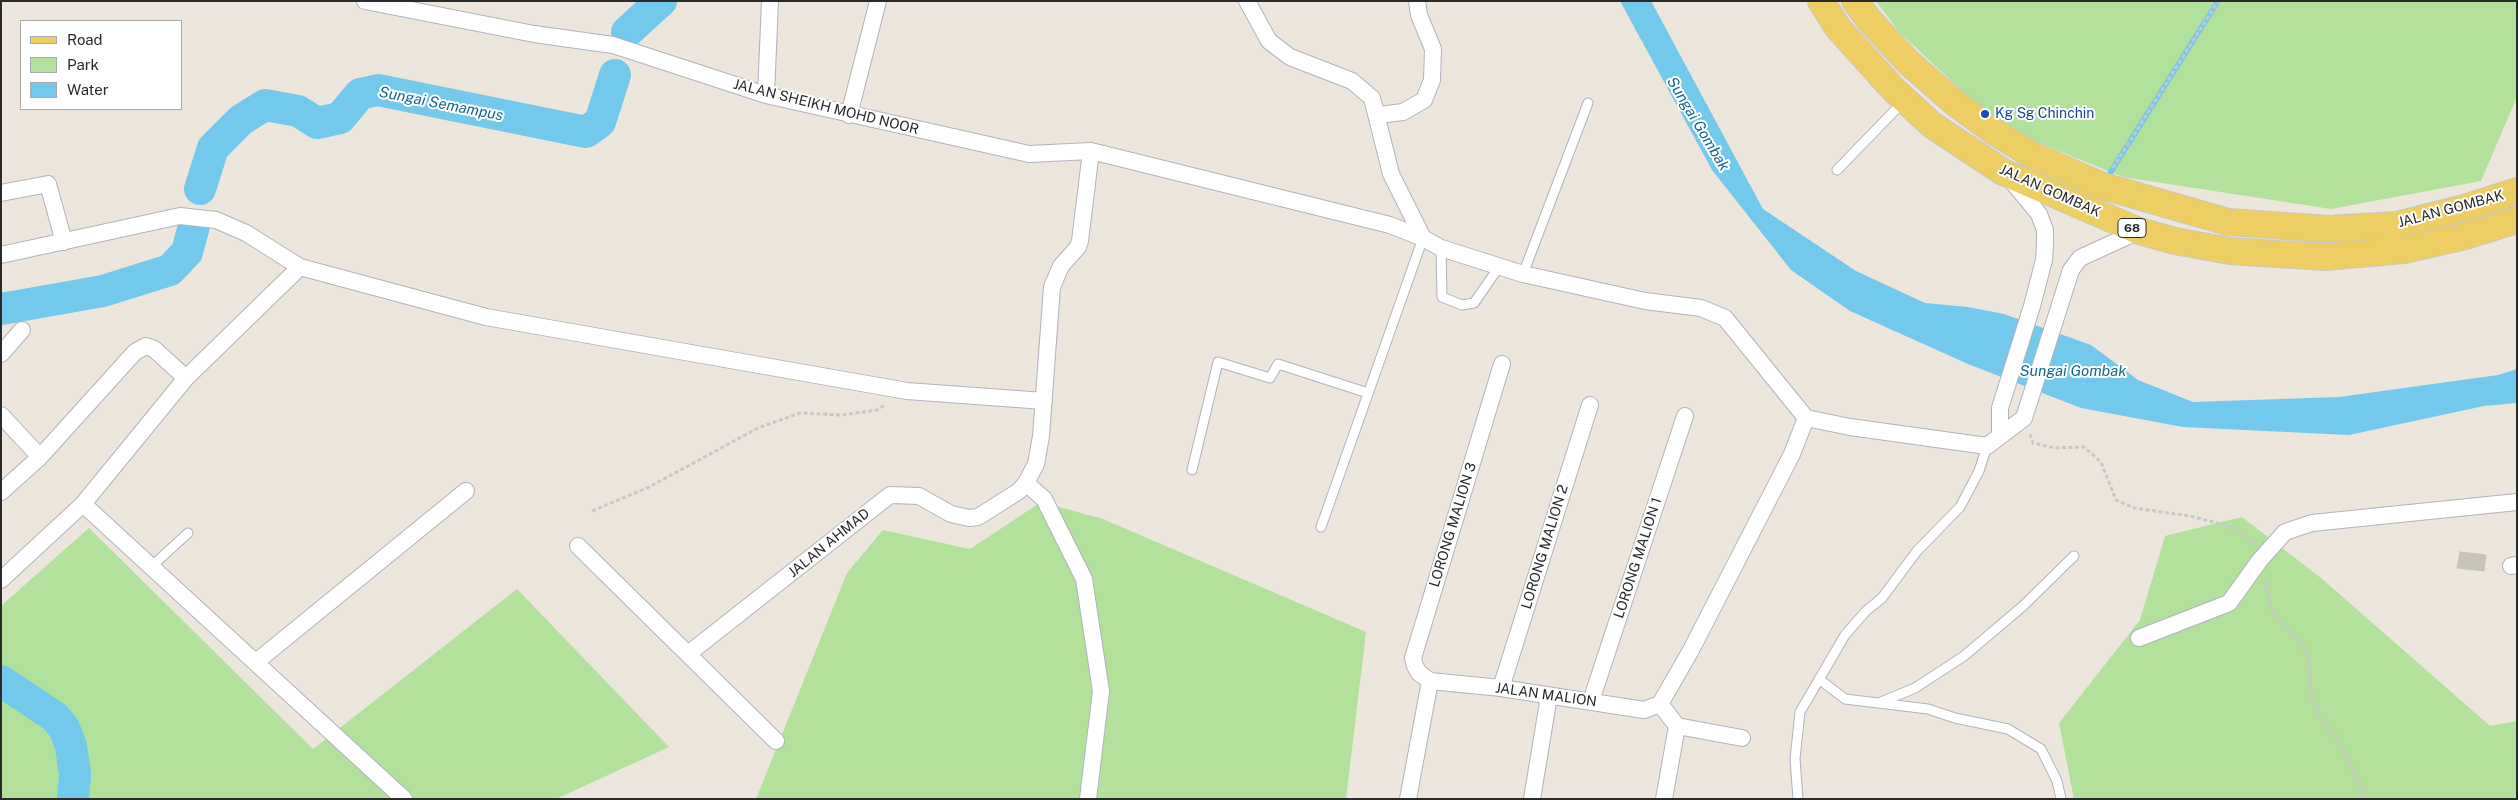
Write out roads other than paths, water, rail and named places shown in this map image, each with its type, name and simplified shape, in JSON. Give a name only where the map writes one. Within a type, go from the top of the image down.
[{"type":"main road","name":"JALAN GOMBAK","points":[[1821,1],[1838,28],[1903,101],[1932,125],[2003,172],[2139,231],[2175,241],[2230,251],[2325,257],[2404,250],[2465,236],[2517,220]]},
{"type":"main road","name":"JALAN GOMBAK","points":[[1855,1],[1869,20],[1908,62],[1961,108],[2032,156],[2103,186],[2228,222],[2328,229],[2396,225],[2464,208],[2517,190]]},
{"type":"street","name":"JALAN SHEIKH MOHD NOOR","points":[[365,1],[525,32],[613,44],[766,95],[1029,154],[1091,151],[1200,180],[1390,226],[1423,238],[1441,248],[1523,274],[1645,301],[1700,308],[1725,318],[1806,418]]},
{"type":"street","points":[[766,95],[770,1]]},
{"type":"street","points":[[849,115],[878,1]]},
{"type":"street","points":[[1248,1],[1269,41],[1290,56],[1352,81],[1372,98],[1378,115],[1391,174],[1423,238]]},
{"type":"street","points":[[1378,115],[1403,112],[1424,100],[1432,80],[1432,49],[1419,15],[1417,1]]},
{"type":"street","points":[[1088,799],[1101,691],[1084,580],[1044,499],[1026,482],[1036,464],[1044,401],[1052,287],[1061,266],[1078,247],[1091,151]]},
{"type":"street","points":[[2000,436],[2000,408],[2032,306],[2044,260],[2045,230],[2039,214],[2003,172]]},
{"type":"street","points":[[1,193],[48,184],[64,242]]},
{"type":"street","points":[[1,255],[180,216],[216,220],[246,233],[300,267],[486,317],[907,391],[1044,401]]},
{"type":"street","points":[[1742,738],[1677,726],[1660,704],[1690,652],[1792,454],[1806,418],[1850,427],[1987,446],[2024,418],[2071,270],[2080,258],[2139,231]]},
{"type":"street","points":[[1,580],[83,504],[186,378],[300,267]]},
{"type":"street","points":[[1,354],[22,330]]},
{"type":"street","points":[[1,492],[40,457],[135,352],[146,346],[154,349],[186,378]]},
{"type":"street","name":"LORONG MALION 3","points":[[1430,681],[1419,673],[1413,658],[1502,364]]},
{"type":"street","name":"LORONG MALION 2","points":[[1501,688],[1590,405]]},
{"type":"street","points":[[1,415],[40,457]]},
{"type":"street","name":"LORONG MALION 1","points":[[1591,701],[1685,416]]},
{"type":"street","name":"JALAN AHMAD","points":[[688,654],[890,495],[919,496],[951,514],[969,518],[985,514],[1019,491],[1026,482]]},
{"type":"street","points":[[256,662],[466,491]]},
{"type":"street","points":[[2139,638],[2229,603],[2260,560],[2285,532],[2312,523],[2517,502]]},
{"type":"street","points":[[83,504],[404,799]]},
{"type":"street","points":[[578,546],[776,741]]},
{"type":"street","points":[[1408,799],[1430,681]]},
{"type":"street","name":"JALAN MALION","points":[[1430,681],[1501,688],[1644,710],[1660,704]]},
{"type":"street","points":[[1532,799],[1549,696]]},
{"type":"street","points":[[1664,799],[1677,726]]},
{"type":"lane","points":[[1837,170],[1903,101]]},
{"type":"lane","points":[[1523,274],[1588,103]]},
{"type":"lane","points":[[1321,527],[1423,238]]},
{"type":"lane","points":[[1441,248],[1442,297],[1462,305],[1474,303],[1499,267]]},
{"type":"lane","points":[[1192,470],[1218,362],[1270,378],[1278,364],[1368,393]]},
{"type":"lane","points":[[1798,799],[1795,759],[1800,712],[1845,634],[1866,611],[1882,598],[1917,551],[1960,507],[1979,471],[1987,446]]},
{"type":"lane","points":[[152,566],[188,533]]},
{"type":"lane","points":[[1878,703],[1915,688],[1964,656],[2023,606],[2074,556]]},
{"type":"lane","points":[[1819,679],[1845,700],[1928,709],[1955,718],[2008,729],[2041,749],[2057,781],[2061,799]]},
{"type":"water","name":"Sungai Gombak","points":[[1620,1],[1651,1],[1763,209],[1856,271],[1925,303],[1968,307],[2004,314],[2091,345],[2138,380],[2193,402],[2339,397],[2498,375],[2517,369],[2517,403],[2484,406],[2349,435],[2183,427],[2081,408],[1968,364],[1850,311],[1791,270],[1712,170]]},
{"type":"waterway","name":"Sungai Semampus","points":[[627,32],[661,1]]},
{"type":"waterway","points":[[2107,178],[2218,1]]},
{"type":"waterway","name":"Sungai Semampus","points":[[200,189],[213,148],[241,120],[265,105],[298,111],[317,123],[340,118],[360,94],[378,90],[586,132],[600,122],[615,75]]},
{"type":"waterway","name":"Sungai Semampus","points":[[1,309],[103,291],[170,270],[187,252],[194,226]]},
{"type":"waterway","name":"Sungai Semampus","points":[[1,681],[55,717],[64,728],[71,746],[75,775],[73,799]]},
{"type":"place","name":"Kg Sg Chinchin","points":[[1985,114]]}]
